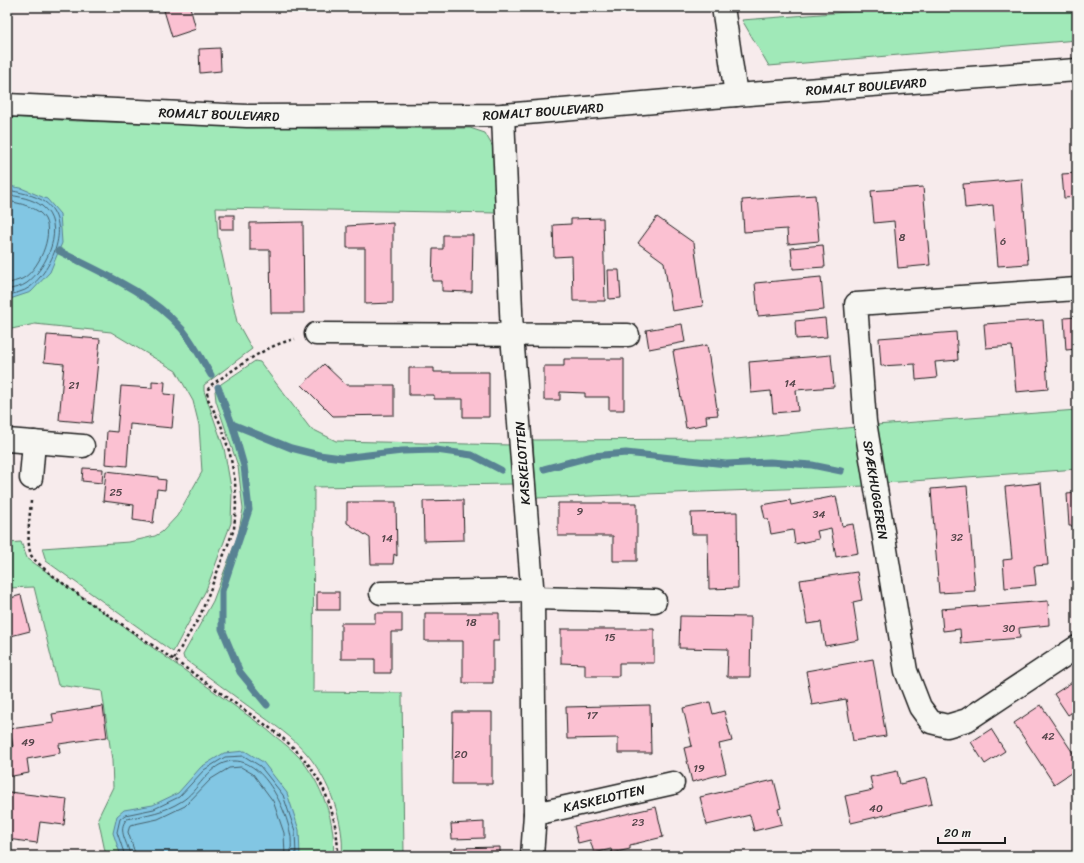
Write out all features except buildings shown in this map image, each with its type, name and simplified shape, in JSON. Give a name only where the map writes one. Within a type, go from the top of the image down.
[{"type":"street","points":[[723,7],[736,95]]},
{"type":"street","name":"ROMALT BOULEVARD","points":[[7,105],[247,116],[503,115],[736,95],[1077,70]]},
{"type":"street","name":"KASKELOTTEN","points":[[503,115],[512,335],[532,594],[534,814],[532,856]]},
{"type":"street","name":"SPÆKHUGGEREN","points":[[1077,288],[856,304],[865,422],[906,671],[920,707],[931,722],[948,726],[967,720],[1077,648]]},
{"type":"street","points":[[316,334],[628,335]]},
{"type":"street","points":[[7,440],[83,446]]},
{"type":"street","points":[[32,478],[34,442]]},
{"type":"street","points":[[381,593],[532,594],[655,601]]},
{"type":"street","name":"KASKELOTTEN","points":[[534,814],[673,783]]},
{"type":"path","points":[[749,7],[758,7]]},
{"type":"path","points":[[174,659],[200,616],[234,529],[236,505],[235,481],[230,454],[221,425],[208,399],[208,391],[211,385],[256,355],[286,341],[316,334]]},
{"type":"path","points":[[32,478],[29,548],[32,556],[66,586],[174,659],[295,748],[312,768],[324,789],[338,839],[338,856]]},
{"type":"green space","points":[[913,7],[1077,7],[1077,40],[769,66],[742,20]]},
{"type":"green space","points":[[7,117],[77,121],[333,129],[470,128],[485,133],[493,147],[497,213],[216,208],[218,237],[237,322],[252,349],[204,385],[204,391],[224,448],[232,493],[231,523],[206,590],[173,652],[46,561],[42,548],[129,542],[155,536],[162,532],[177,516],[202,472],[199,425],[193,401],[176,371],[111,332],[35,324],[7,330]]},
{"type":"green space","points":[[255,361],[260,362],[310,428],[336,441],[511,445],[513,484],[314,487],[313,692],[402,693],[404,856],[342,856],[341,829],[334,802],[322,776],[307,754],[296,742],[282,731],[184,659],[183,655],[213,601],[238,535],[243,509],[238,466],[216,401],[215,391],[221,384]]},
{"type":"green space","points":[[1077,410],[1077,469],[885,483],[876,425]]},
{"type":"green space","points":[[856,427],[866,486],[536,498],[533,440],[736,439]]},
{"type":"green space","points":[[21,542],[27,558],[264,727],[299,757],[314,778],[326,804],[330,817],[334,843],[333,856],[106,856],[98,818],[113,787],[112,760],[102,691],[58,685],[34,587],[7,588],[7,543]]},
{"type":"water","points":[[7,186],[21,188],[47,199],[60,214],[62,243],[50,272],[31,292],[7,300]]},
{"type":"water","points":[[245,751],[263,762],[287,793],[299,830],[300,856],[121,856],[113,833],[117,816],[124,810],[153,805],[178,793],[201,767],[224,753]]},
{"type":"waterway","points":[[59,251],[124,284],[155,304],[186,334],[211,375]]},
{"type":"waterway","points":[[218,387],[232,424],[244,466],[249,510],[222,591],[222,629],[240,672],[267,705]]},
{"type":"waterway","points":[[232,424],[291,448],[319,455],[342,458],[402,451],[436,450],[472,455],[501,470]]},
{"type":"waterway","points":[[544,469],[593,456],[626,453],[726,464],[770,462],[812,465],[841,471]]}]
